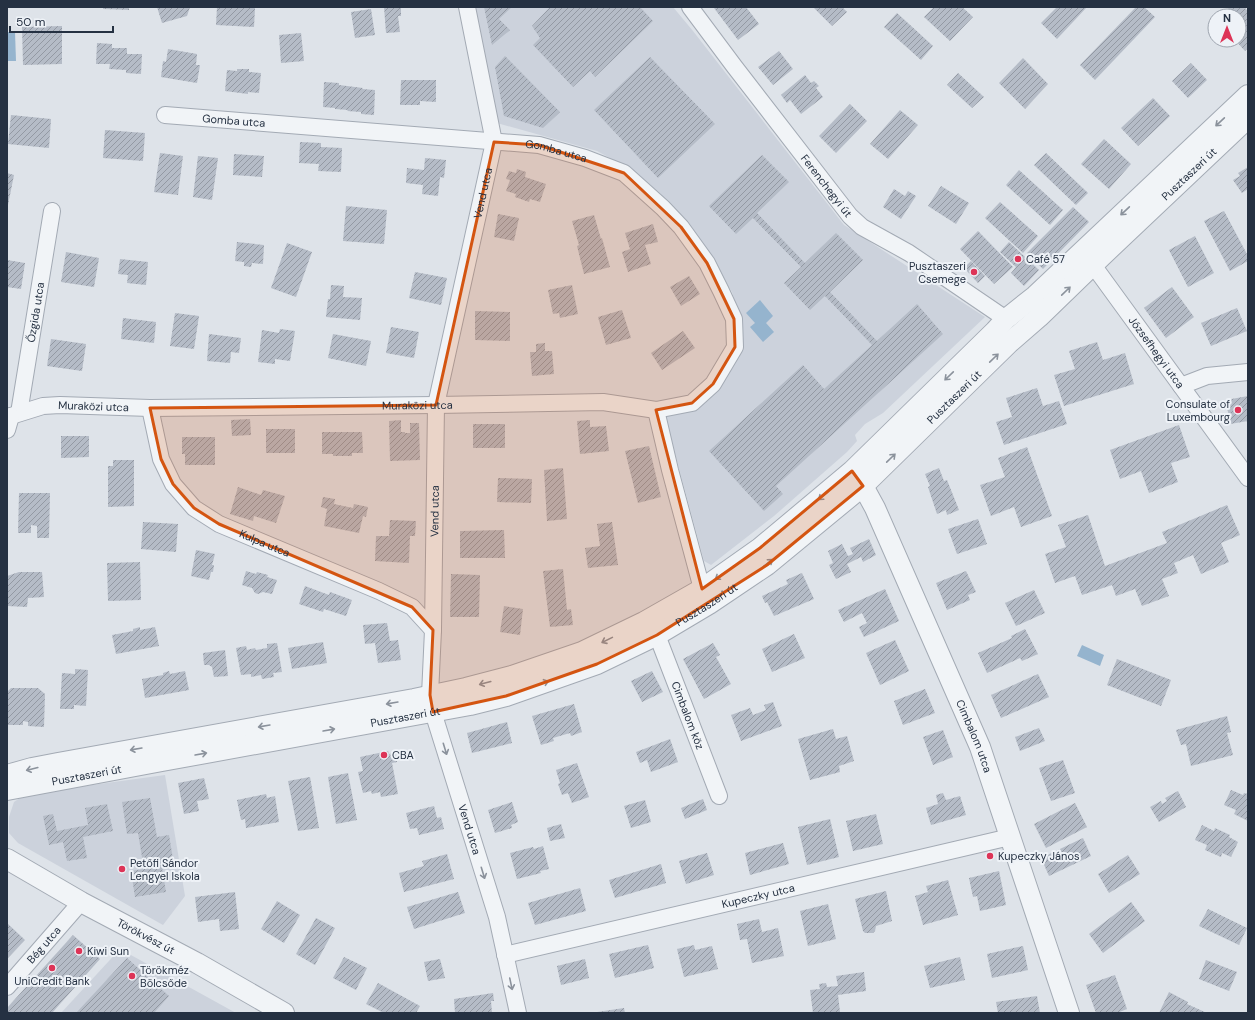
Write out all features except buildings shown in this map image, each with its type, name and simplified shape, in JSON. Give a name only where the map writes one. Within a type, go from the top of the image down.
[{"type":"street","name":"Vend utca","points":[[467,7],[494,142],[436,405],[432,704],[497,917],[518,1013]]},
{"type":"street","name":"Ferenchegyi út","points":[[690,7],[738,72],[850,216],[862,227],[908,254],[1006,319]]},
{"type":"street","name":"Pusztaszeri út","points":[[7,775],[58,763],[432,704],[506,696],[597,664],[657,636],[709,604],[767,565],[858,478],[1020,334],[1088,258],[1246,100]]},
{"type":"street","name":"Gomba utca","points":[[165,115],[539,145],[585,158],[624,173],[663,208],[681,227],[707,263],[734,319],[735,347],[713,384],[692,403],[656,410]]},
{"type":"street","name":"Pusztaszeri út","points":[[7,790],[162,760],[432,704],[466,688],[512,676],[582,652],[644,622],[702,589],[858,478],[1006,319],[1088,258],[1248,118]]},
{"type":"street","name":"Őzgida utca","points":[[11,419],[52,211]]},
{"type":"street","name":"Józsefhegyi utca","points":[[1088,258],[1248,478]]},
{"type":"street","points":[[1006,319],[1020,334]]},
{"type":"street","points":[[1181,386],[1207,376],[1248,372]]},
{"type":"street","name":"Muraközi utca","points":[[11,419],[43,406],[60,405],[150,408],[604,402],[656,410]]},
{"type":"street","name":"Kulpa utca","points":[[150,408],[161,459],[173,484],[194,508],[218,524],[379,591],[412,607],[433,630]]},
{"type":"street","points":[[656,410],[670,470],[702,589]]},
{"type":"street","name":"Cimbalom utca","points":[[858,478],[875,508],[980,747],[1069,1013]]},
{"type":"street","name":"Cimbalom köz","points":[[657,636],[719,796]]},
{"type":"street","name":"Kupeczky utca","points":[[505,955],[1010,837]]},
{"type":"street","name":"Törökvész út","points":[[7,859],[80,902],[197,963],[284,1013]]},
{"type":"street","name":"Bég utca","points":[[7,987],[80,902]]},
{"type":"highlighted area","points":[[494,142],[539,145],[624,173],[681,227],[707,263],[734,319],[735,347],[713,384],[692,403],[656,410],[702,589],[760,548],[852,471],[863,486],[767,565],[657,635],[597,664],[506,696],[433,712],[430,695],[433,630],[412,607],[219,524],[194,508],[173,484],[161,459],[150,408],[436,405]]},
{"type":"shaded area","points":[[475,7],[673,7],[844,225],[985,317],[883,413],[865,424],[855,435],[857,441],[847,452],[774,516],[711,565],[704,561],[664,413],[692,407],[741,321],[732,292],[714,263],[623,165],[597,151],[497,123]]},
{"type":"shaded area","name":"Petőfi Sándor Lengyel Iskola","points":[[165,775],[185,896],[163,925],[18,843],[9,833],[9,817],[14,802],[26,794]]},
{"type":"shaded area","name":"Törökméz Bölcsőde","points":[[120,949],[236,1013],[61,1013]]},
{"type":"water","points":[[7,32],[15,32],[16,61],[7,61]]},
{"type":"water","points":[[760,300],[773,316],[766,323],[774,332],[763,342],[750,327],[755,323],[746,313]]},
{"type":"water","points":[[1082,645],[1104,655],[1100,666],[1077,656]]},
{"type":"place","name":"Café 57","points":[[1018,259]]},
{"type":"place","name":"Pusztaszeri Csemege","points":[[974,272]]},
{"type":"place","name":"Consulate of Luxembourg","points":[[1238,410]]},
{"type":"place","name":"CBA","points":[[384,755]]},
{"type":"place","name":"Kupeczky János","points":[[990,856]]},
{"type":"place","name":"Petőfi Sándor Lengyel Iskola","points":[[122,869]]},
{"type":"place","name":"Kiwi Sun","points":[[79,951]]},
{"type":"place","name":"UniCredit Bank","points":[[52,968]]},
{"type":"place","name":"Törökméz Bölcsőde","points":[[132,976]]}]
